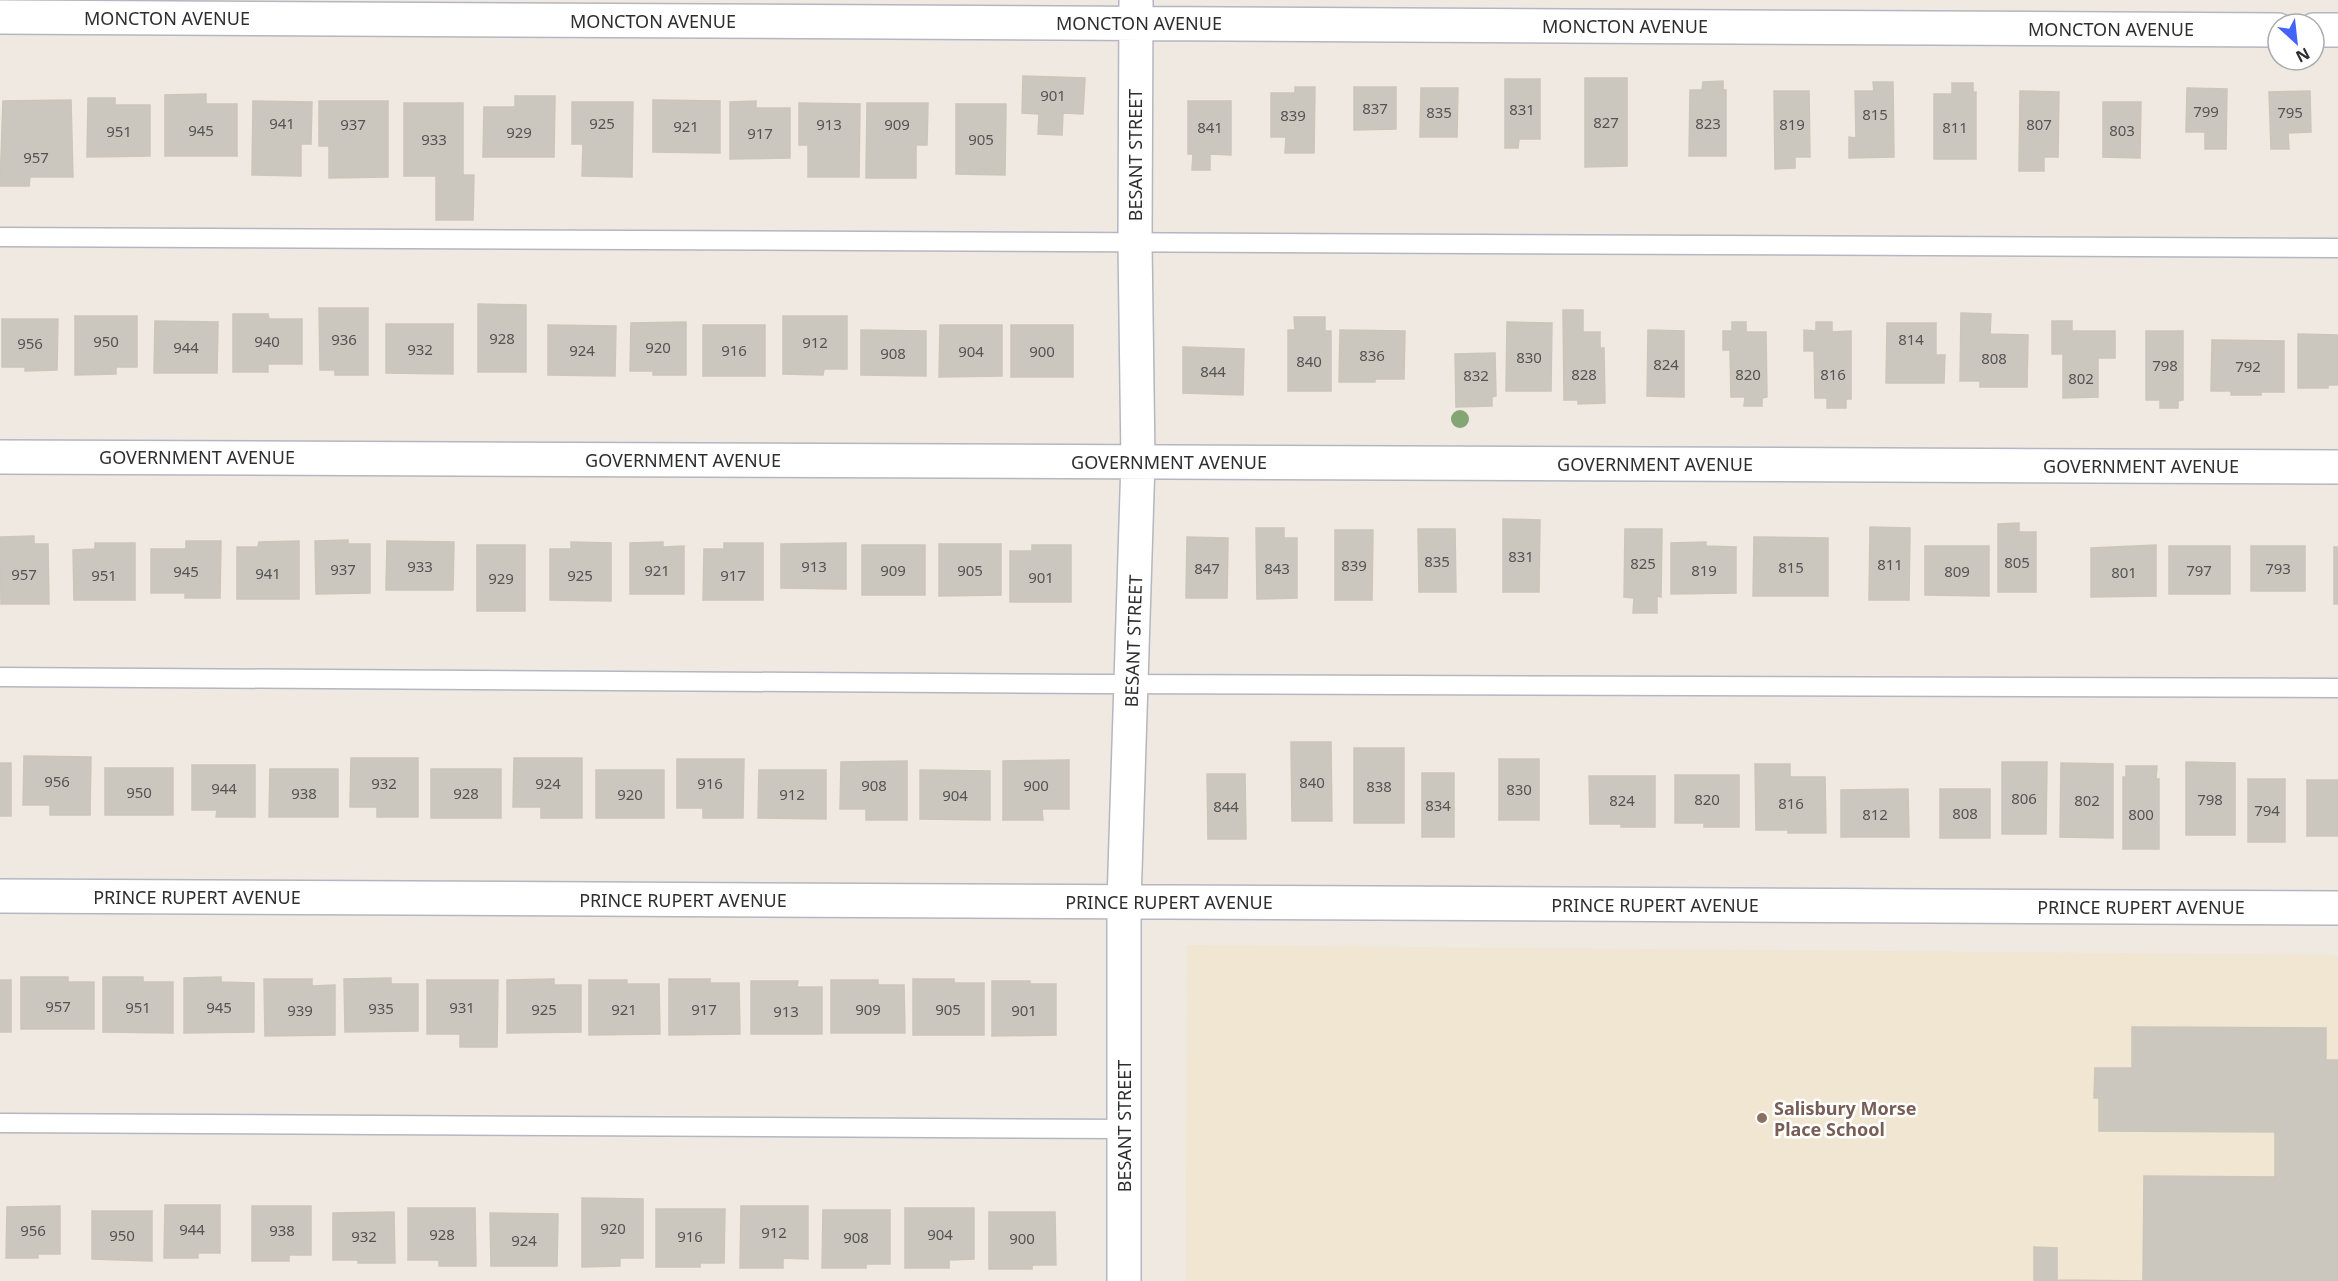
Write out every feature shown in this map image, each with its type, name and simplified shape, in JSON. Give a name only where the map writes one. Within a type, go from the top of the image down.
[{"type":"street","name":"MONCTON AVENUE","points":[[0,17],[1136,11],[2266,30]]},
{"type":"street","name":"BESANT STREET","points":[[1124,1281],[1124,902],[1138,461],[1135,243],[1136,11]]},
{"type":"street","name":"GOVERNMENT AVENUE","points":[[0,457],[2338,467]]},
{"type":"street","name":"PRINCE RUPERT AVENUE","points":[[0,896],[2338,908]]},
{"type":"lane","points":[[0,237],[2338,248]]},
{"type":"lane","points":[[0,677],[2338,688]]},
{"type":"lane","points":[[0,1123],[1124,1129]]},
{"type":"shaded area","name":"Salisbury Morse Place School","points":[[1187,945],[2338,955],[2338,1281],[1186,1281]]},
{"type":"building","points":[[1023,76],[1085,78],[1083,114],[1063,113],[1062,135],[1038,134],[1039,114],[1022,113]]},
{"type":"building","points":[[1585,78],[1627,78],[1627,166],[1585,167]]},
{"type":"building","points":[[1505,79],[1540,79],[1540,139],[1519,139],[1518,148],[1505,148]]},
{"type":"building","points":[[1723,81],[1723,90],[1726,90],[1726,156],[1689,156],[1690,90],[1702,90],[1703,82]]},
{"type":"building","points":[[1873,82],[1893,82],[1894,157],[1849,158],[1849,137],[1856,138],[1855,91],[1874,91]]},
{"type":"building","points":[[1952,83],[1973,83],[1973,92],[1976,92],[1976,159],[1934,159],[1934,94],[1952,94]]},
{"type":"building","points":[[1295,87],[1315,87],[1314,153],[1285,153],[1286,137],[1271,137],[1271,93],[1295,93]]},
{"type":"building","points":[[1354,87],[1396,87],[1396,129],[1354,130]]},
{"type":"building","points":[[1421,88],[1458,88],[1457,137],[1420,137]]},
{"type":"building","points":[[2187,88],[2227,89],[2226,149],[2205,149],[2205,132],[2186,132]]},
{"type":"building","points":[[1774,91],[1809,91],[1810,157],[1795,157],[1795,168],[1775,169]]},
{"type":"building","points":[[2020,91],[2059,92],[2058,157],[2044,157],[2044,171],[2019,171]]},
{"type":"building","points":[[2310,91],[2311,132],[2288,133],[2289,149],[2271,149],[2269,92]]},
{"type":"building","points":[[206,94],[206,104],[237,104],[237,156],[165,156],[165,95]]},
{"type":"building","points":[[515,96],[555,96],[554,157],[483,157],[484,107],[515,107]]},
{"type":"building","points":[[88,98],[115,98],[115,105],[150,105],[150,156],[87,157]]},
{"type":"building","points":[[71,100],[73,177],[30,177],[29,186],[0,186],[3,101]]},
{"type":"building","points":[[653,100],[720,101],[720,153],[653,152]]},
{"type":"building","points":[[253,101],[312,102],[311,144],[301,144],[301,176],[252,175]]},
{"type":"building","points":[[319,101],[388,101],[388,177],[329,178],[329,146],[319,146]]},
{"type":"building","points":[[756,101],[756,108],[790,108],[790,158],[730,159],[730,102]]},
{"type":"building","points":[[1188,101],[1231,101],[1231,155],[1210,154],[1210,170],[1192,170],[1193,154],[1188,154]]},
{"type":"building","points":[[572,102],[633,102],[632,177],[582,176],[583,144],[572,144]]},
{"type":"building","points":[[2103,102],[2141,102],[2140,158],[2103,157]]},
{"type":"building","points":[[404,103],[463,103],[463,175],[474,175],[473,220],[436,220],[436,176],[404,176]]},
{"type":"building","points":[[799,103],[860,104],[859,177],[808,177],[808,145],[799,145]]},
{"type":"building","points":[[867,103],[928,103],[927,145],[916,145],[916,178],[866,178]]},
{"type":"building","points":[[956,104],[1006,104],[1005,175],[956,174]]},
{"type":"building","points":[[478,304],[526,305],[526,372],[478,372]]},
{"type":"building","points":[[319,308],[368,308],[368,375],[335,375],[335,370],[320,370]]},
{"type":"building","points":[[1563,310],[1583,310],[1583,332],[1600,332],[1600,348],[1604,348],[1605,403],[1578,404],[1578,400],[1564,400]]},
{"type":"building","points":[[1961,313],[1991,314],[1990,334],[2028,335],[2027,387],[1980,387],[1980,381],[1960,381]]},
{"type":"building","points":[[233,314],[268,314],[269,319],[302,319],[302,364],[268,364],[268,372],[233,372]]},
{"type":"building","points":[[75,316],[137,316],[137,367],[116,367],[116,374],[75,375]]},
{"type":"building","points":[[783,316],[847,316],[847,369],[824,369],[823,375],[783,374]]},
{"type":"building","points":[[1294,317],[1325,317],[1325,331],[1331,331],[1331,391],[1288,391],[1288,330],[1295,330]]},
{"type":"building","points":[[2,319],[58,319],[57,370],[25,371],[25,367],[2,367]]},
{"type":"building","points":[[155,321],[218,322],[217,373],[154,373]]},
{"type":"building","points":[[2052,321],[2072,321],[2072,331],[2115,331],[2115,358],[2098,358],[2098,397],[2063,398],[2063,354],[2052,354]]},
{"type":"building","points":[[686,322],[686,375],[653,375],[653,371],[630,371],[631,323]]},
{"type":"building","points":[[1507,322],[1552,323],[1551,391],[1506,391]]},
{"type":"building","points":[[1732,322],[1746,322],[1746,332],[1766,332],[1767,397],[1762,398],[1762,406],[1744,406],[1745,397],[1731,397],[1730,350],[1723,350],[1723,331],[1732,331]]},
{"type":"building","points":[[1816,322],[1832,322],[1832,332],[1851,331],[1851,399],[1846,399],[1846,408],[1827,408],[1827,398],[1815,398],[1814,351],[1804,351],[1804,330],[1816,331]]},
{"type":"building","points":[[1887,323],[1936,323],[1936,355],[1945,355],[1944,383],[1886,383]]},
{"type":"building","points":[[386,324],[453,324],[453,374],[386,373]]},
{"type":"building","points":[[548,325],[616,326],[615,376],[548,375]]},
{"type":"building","points":[[703,325],[765,325],[765,376],[703,376]]},
{"type":"building","points":[[940,325],[1002,325],[1002,376],[939,377]]},
{"type":"building","points":[[1011,325],[1073,325],[1073,377],[1011,377]]},
{"type":"building","points":[[861,330],[926,331],[926,376],[861,375]]},
{"type":"building","points":[[1340,330],[1405,331],[1404,379],[1339,382]]},
{"type":"building","points":[[1648,330],[1684,331],[1684,397],[1647,396]]},
{"type":"building","points":[[2146,331],[2183,331],[2183,400],[2178,401],[2178,408],[2160,408],[2160,400],[2146,400]]},
{"type":"building","points":[[2298,334],[2338,335],[2338,385],[2328,385],[2328,388],[2298,388]]},
{"type":"building","points":[[2212,340],[2284,341],[2284,392],[2231,395],[2231,391],[2211,391]]},
{"type":"building","points":[[1183,347],[1244,349],[1243,395],[1183,393]]},
{"type":"building","points":[[1495,353],[1496,396],[1492,397],[1492,406],[1456,407],[1455,354]]},
{"type":"building","points":[[1503,519],[1540,520],[1539,592],[1503,592]]},
{"type":"building","points":[[2019,523],[2019,532],[2036,532],[2036,592],[1998,592],[1998,524]]},
{"type":"building","points":[[1870,527],[1910,528],[1909,600],[1869,600]]},
{"type":"building","points":[[1256,528],[1284,528],[1284,538],[1297,538],[1297,598],[1257,599]]},
{"type":"building","points":[[1418,529],[1455,529],[1456,592],[1419,592]]},
{"type":"building","points":[[1625,529],[1662,529],[1661,597],[1657,596],[1657,613],[1633,613],[1634,598],[1624,597]]},
{"type":"building","points":[[1335,530],[1373,530],[1372,600],[1335,600]]},
{"type":"building","points":[[34,536],[34,544],[48,544],[49,604],[1,604],[0,537]]},
{"type":"building","points":[[1187,537],[1228,538],[1227,598],[1186,598]]},
{"type":"building","points":[[1754,537],[1828,538],[1828,596],[1753,596]]},
{"type":"building","points":[[348,540],[348,544],[370,544],[370,593],[316,594],[315,541]]},
{"type":"building","points":[[186,541],[221,541],[220,598],[185,598],[185,593],[151,593],[151,549],[186,549]]},
{"type":"building","points":[[299,541],[299,599],[237,599],[237,547],[258,547],[259,542]]},
{"type":"building","points":[[387,541],[454,542],[453,590],[386,590]]},
{"type":"building","points":[[571,542],[611,543],[611,601],[550,600],[550,549],[571,549]]},
{"type":"building","points":[[663,542],[663,547],[684,546],[684,594],[630,594],[630,543]]},
{"type":"building","points":[[1706,542],[1706,546],[1736,547],[1736,593],[1671,594],[1671,543]]},
{"type":"building","points":[[95,543],[135,543],[135,600],[74,600],[73,550],[95,549]]},
{"type":"building","points":[[724,543],[763,543],[763,600],[703,600],[704,549],[724,549]]},
{"type":"building","points":[[846,543],[846,589],[781,588],[781,544]]},
{"type":"building","points":[[939,544],[1001,544],[1001,595],[939,596]]},
{"type":"building","points":[[477,545],[525,545],[525,611],[477,611]]},
{"type":"building","points":[[862,545],[925,545],[925,595],[862,595]]},
{"type":"building","points":[[1032,545],[1071,545],[1071,602],[1010,602],[1010,551],[1032,551]]},
{"type":"building","points":[[2156,545],[2156,596],[2091,597],[2091,548]]},
{"type":"building","points":[[1925,546],[1989,546],[1989,596],[1925,595]]},
{"type":"building","points":[[2169,546],[2230,546],[2230,594],[2169,594]]},
{"type":"building","points":[[2251,546],[2305,546],[2305,591],[2251,591]]},
{"type":"building","points":[[2334,547],[2338,547],[2338,604],[2334,604]]},
{"type":"building","points":[[1291,742],[1331,742],[1332,821],[1292,821]]},
{"type":"building","points":[[1354,748],[1404,748],[1404,823],[1354,823]]},
{"type":"building","points":[[24,756],[91,757],[90,815],[50,815],[50,805],[23,805]]},
{"type":"building","points":[[351,758],[418,758],[418,817],[377,817],[377,807],[350,807]]},
{"type":"building","points":[[514,758],[582,758],[582,818],[541,818],[541,807],[513,807]]},
{"type":"building","points":[[677,759],[744,759],[743,818],[703,818],[703,808],[677,808]]},
{"type":"building","points":[[1499,759],[1539,759],[1539,820],[1499,820]]},
{"type":"building","points":[[1069,760],[1069,809],[1042,809],[1043,820],[1003,820],[1003,761]]},
{"type":"building","points":[[907,761],[907,820],[866,820],[866,809],[840,809],[841,762]]},
{"type":"building","points":[[2002,762],[2047,762],[2046,834],[2002,834]]},
{"type":"building","points":[[2186,762],[2235,763],[2235,835],[2186,835]]},
{"type":"building","points":[[0,763],[11,763],[11,816],[0,816]]},
{"type":"building","points":[[2061,763],[2113,764],[2113,838],[2060,837]]},
{"type":"building","points":[[1755,764],[1790,764],[1790,777],[1825,777],[1826,833],[1756,830]]},
{"type":"building","points":[[192,765],[255,765],[255,817],[216,817],[217,810],[192,810]]},
{"type":"building","points":[[2126,766],[2157,766],[2159,849],[2123,849],[2123,777],[2126,777]]},
{"type":"building","points":[[105,768],[173,768],[173,815],[105,815]]},
{"type":"building","points":[[270,769],[338,769],[338,817],[269,817]]},
{"type":"building","points":[[431,769],[501,769],[501,818],[431,818]]},
{"type":"building","points":[[596,770],[664,770],[664,818],[596,818]]},
{"type":"building","points":[[759,770],[826,770],[826,819],[758,818]]},
{"type":"building","points":[[920,770],[990,771],[990,820],[920,819]]},
{"type":"building","points":[[1422,773],[1454,773],[1454,837],[1422,837]]},
{"type":"building","points":[[1207,774],[1245,774],[1246,839],[1208,839]]},
{"type":"building","points":[[1675,775],[1739,775],[1739,827],[1704,827],[1704,823],[1675,823]]},
{"type":"building","points":[[1589,776],[1655,776],[1655,827],[1590,824]]},
{"type":"building","points":[[2248,779],[2285,779],[2285,842],[2248,842]]},
{"type":"building","points":[[2307,780],[2338,780],[2338,836],[2307,836]]},
{"type":"building","points":[[1908,789],[1909,837],[1841,837],[1841,790]]},
{"type":"building","points":[[1940,789],[1990,789],[1990,838],[1940,838]]},
{"type":"building","points":[[21,977],[68,977],[68,982],[94,982],[94,1029],[21,1029]]},
{"type":"building","points":[[103,977],[143,977],[143,982],[173,982],[173,1033],[103,1032]]},
{"type":"building","points":[[221,977],[221,982],[254,983],[254,1032],[184,1033],[184,978]]},
{"type":"building","points":[[391,978],[391,984],[418,984],[418,1031],[345,1032],[344,979]]},
{"type":"building","points":[[264,979],[312,979],[312,986],[335,985],[335,1035],[265,1036]]},
{"type":"building","points":[[554,979],[554,985],[581,985],[581,1032],[507,1033],[507,980]]},
{"type":"building","points":[[669,979],[710,979],[710,983],[739,983],[740,1034],[669,1035]]},
{"type":"building","points":[[913,979],[954,979],[954,983],[984,983],[984,1035],[913,1035]]},
{"type":"building","points":[[0,980],[11,980],[11,1032],[0,1032]]},
{"type":"building","points":[[427,980],[498,980],[497,1047],[460,1047],[460,1034],[427,1034]]},
{"type":"building","points":[[589,980],[627,980],[627,984],[659,984],[660,1034],[589,1035]]},
{"type":"building","points":[[831,980],[878,980],[878,985],[904,985],[905,1033],[831,1033]]},
{"type":"building","points":[[751,981],[798,981],[797,987],[822,987],[822,1034],[751,1034]]},
{"type":"building","points":[[992,981],[1056,984],[1056,1035],[992,1036]]},
{"type":"building","points":[[2132,1027],[2326,1028],[2326,1060],[2338,1060],[2338,1281],[2143,1281],[2144,1176],[2275,1177],[2275,1132],[2099,1131],[2099,1098],[2094,1098],[2095,1068],[2132,1068]]},
{"type":"building","points":[[582,1198],[643,1199],[643,1258],[620,1258],[620,1266],[582,1267]]},
{"type":"building","points":[[165,1205],[220,1205],[220,1253],[198,1253],[198,1258],[164,1258]]},
{"type":"building","points":[[60,1206],[60,1254],[38,1254],[38,1258],[6,1258],[7,1207]]},
{"type":"building","points":[[252,1206],[311,1206],[311,1255],[289,1255],[289,1261],[252,1261]]},
{"type":"building","points":[[741,1206],[808,1206],[808,1259],[783,1258],[783,1268],[740,1268]]},
{"type":"building","points":[[408,1208],[475,1208],[476,1266],[439,1266],[439,1260],[408,1260]]},
{"type":"building","points":[[905,1208],[974,1208],[974,1259],[949,1260],[949,1268],[905,1268]]},
{"type":"building","points":[[656,1209],[725,1209],[724,1263],[700,1263],[700,1267],[656,1267]]},
{"type":"building","points":[[823,1210],[890,1210],[890,1264],[866,1264],[866,1268],[822,1268]]},
{"type":"building","points":[[92,1211],[152,1211],[152,1261],[92,1259]]},
{"type":"building","points":[[394,1212],[395,1263],[333,1260],[333,1213]]},
{"type":"building","points":[[989,1212],[1055,1212],[1056,1265],[1032,1265],[1032,1269],[989,1269]]},
{"type":"building","points":[[490,1213],[558,1214],[557,1266],[491,1266]]},
{"type":"building","points":[[2034,1247],[2057,1248],[2057,1280],[2143,1281],[2034,1281]]},
{"type":"place","name":"Salisbury Morse Place School","points":[[1762,1118]]}]
